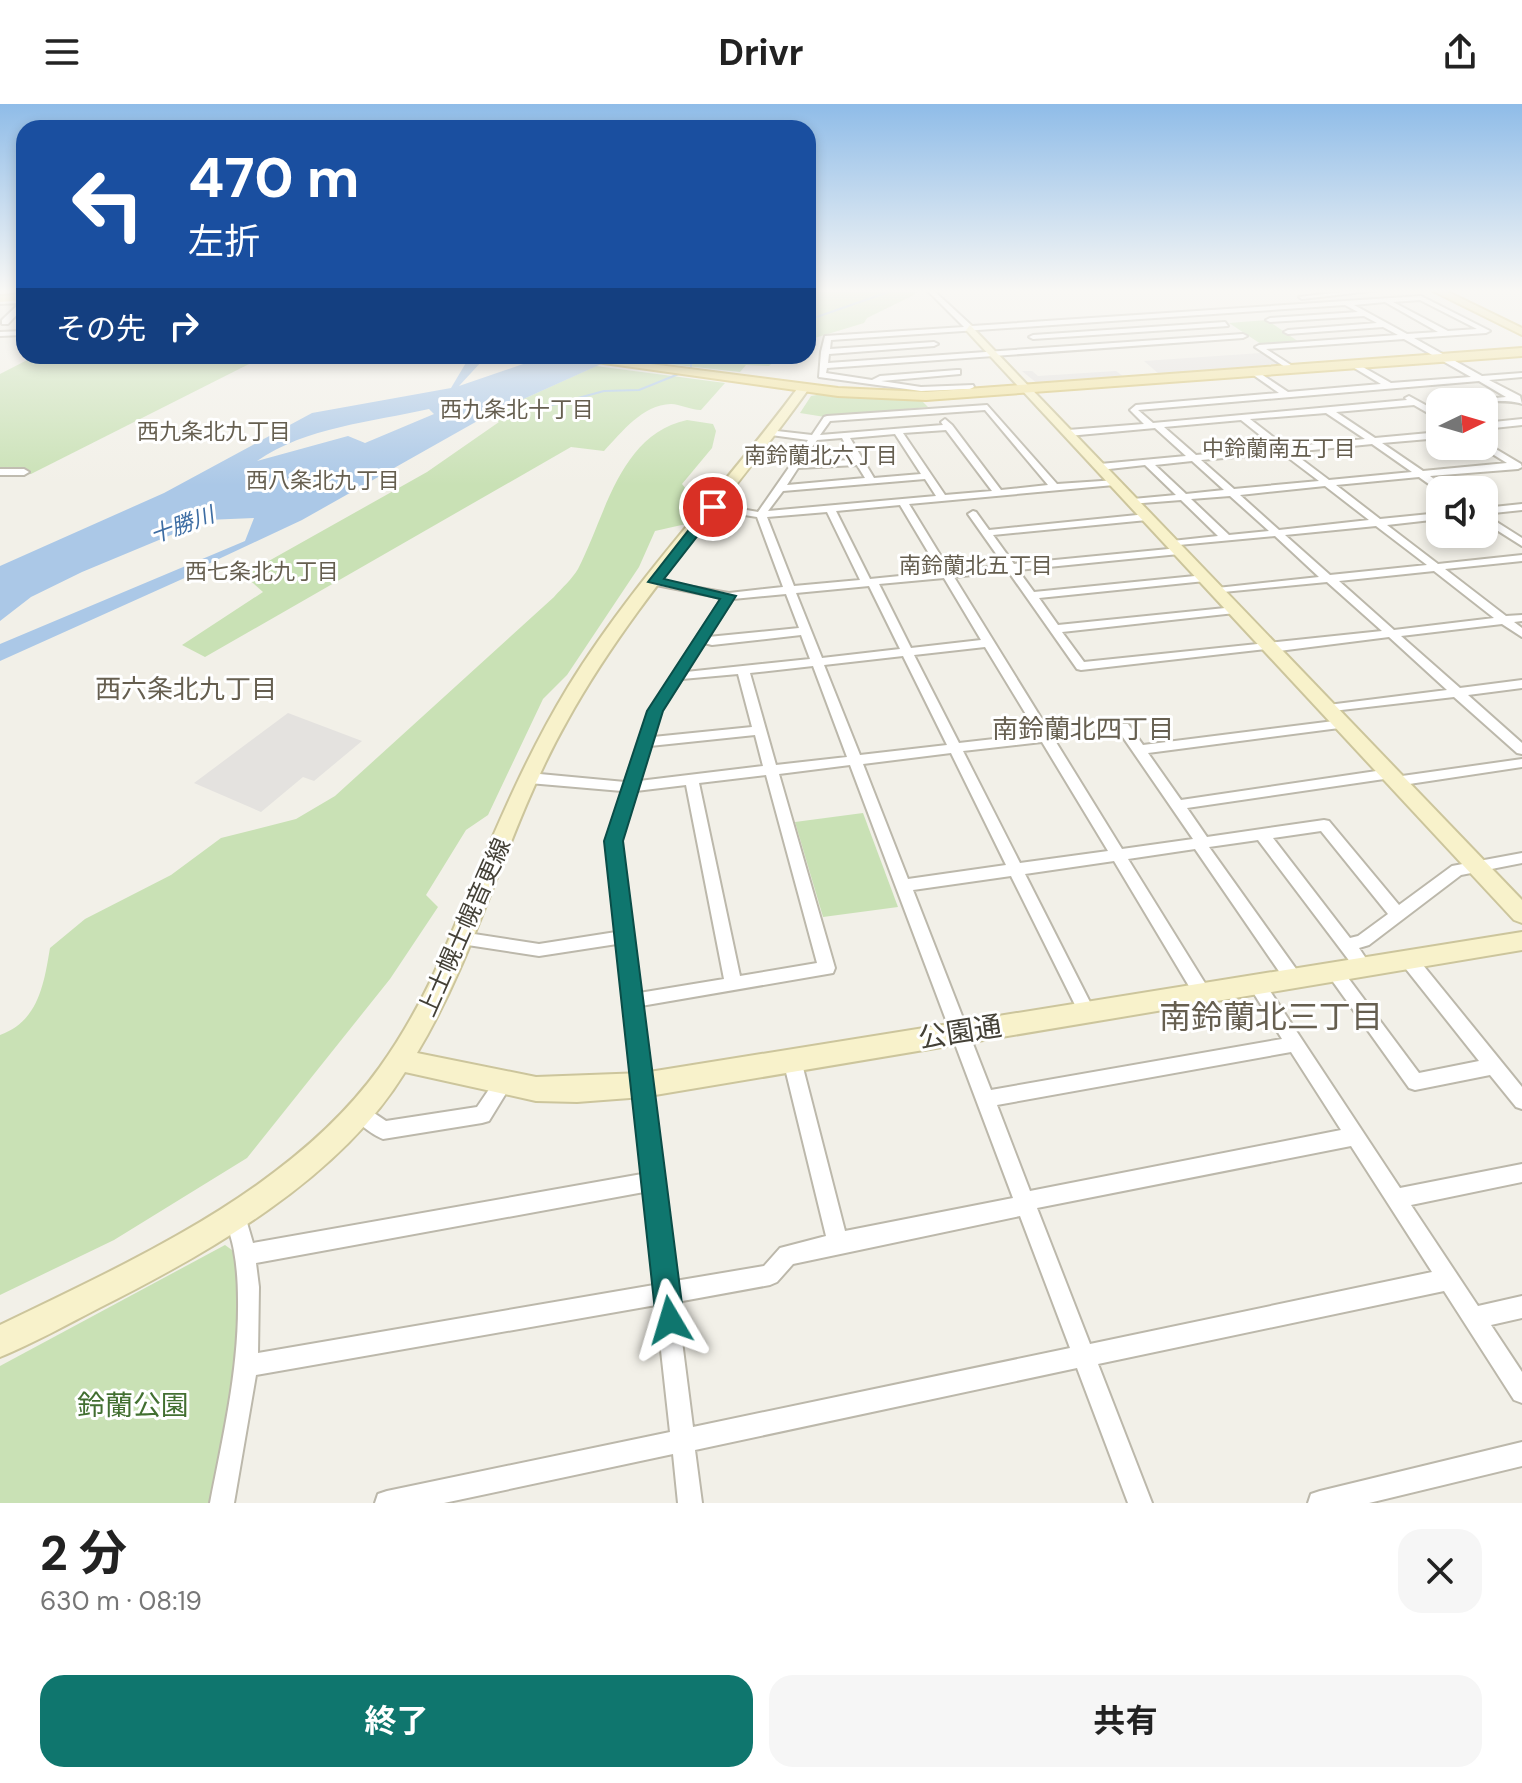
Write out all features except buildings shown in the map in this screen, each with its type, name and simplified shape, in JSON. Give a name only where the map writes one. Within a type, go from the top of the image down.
[{"type":"main road","points":[[623,364],[804,387],[926,396],[1486,354]]},
{"type":"street","points":[[825,354],[822,375],[921,389],[970,387],[942,354]]},
{"type":"street","points":[[823,366],[990,354]]},
{"type":"street","points":[[994,354],[1522,914]]},
{"type":"street","points":[[1270,354],[1291,369]]},
{"type":"street","points":[[1438,354],[1520,399]]},
{"type":"street","points":[[1354,364],[1426,408]]},
{"type":"street","points":[[872,383],[880,378],[957,372]]},
{"type":"street","points":[[1255,372],[1286,394]]},
{"type":"street","points":[[1522,375],[1136,407],[1134,410],[1194,458],[1522,750]]},
{"type":"street","name":"上士幌士幌音更線","points":[[0,1341],[164,1257],[236,1216],[320,1148],[359,1111],[399,1060],[423,1021],[529,778],[577,687],[804,387]]},
{"type":"street","points":[[926,396],[999,493]]},
{"type":"street","points":[[1266,396],[1290,413]]},
{"type":"street","points":[[1498,400],[1520,399]]},
{"type":"street","points":[[1068,433],[1426,404]]},
{"type":"street","points":[[761,515],[827,419],[987,407],[1055,488]]},
{"type":"street","points":[[1328,410],[1426,477]]},
{"type":"street","points":[[1242,417],[1522,634]]},
{"type":"street","points":[[1498,425],[1522,422]]},
{"type":"street","points":[[771,432],[815,438],[949,427]]},
{"type":"street","points":[[897,431],[942,498]]},
{"type":"street","points":[[845,436],[871,481]]},
{"type":"street","points":[[1100,467],[1426,436]]},
{"type":"street","points":[[1498,453],[1519,466]]},
{"type":"street","points":[[796,465],[860,462]]},
{"type":"street","points":[[1147,462],[1226,538]]},
{"type":"street","points":[[1133,502],[1519,466]]},
{"type":"street","points":[[0,472],[24,472]]},
{"type":"street","points":[[780,488],[927,476]]},
{"type":"street","points":[[713,507],[761,515],[1114,482]]},
{"type":"street","points":[[903,502],[1202,993]]},
{"type":"street","points":[[1498,511],[1522,507]]},
{"type":"street","points":[[830,508],[957,749],[1087,1012]]},
{"type":"street","points":[[973,514],[1081,666],[1522,618]]},
{"type":"street","points":[[761,515],[1140,1503]]},
{"type":"street","points":[[986,533],[1147,517]]},
{"type":"street","points":[[655,582],[729,596],[790,591],[1011,568],[1226,538],[1426,517]]},
{"type":"street","points":[[1498,525],[1522,543]]},
{"type":"street","points":[[1030,596],[1329,579],[1522,558]]},
{"type":"street","points":[[690,1503],[613,841],[655,711],[729,596]]},
{"type":"street","points":[[1055,629],[1235,610]]},
{"type":"street","points":[[700,639],[712,641],[805,631]]},
{"type":"street","points":[[679,675],[743,671],[990,643]]},
{"type":"street","points":[[631,1001],[827,968],[743,671]]},
{"type":"street","points":[[1328,709],[1522,684]]},
{"type":"street","points":[[1140,750],[1342,724]]},
{"type":"street","points":[[1123,727],[1293,978]]},
{"type":"street","points":[[645,742],[760,730]]},
{"type":"street","points":[[529,778],[629,787],[1048,737]]},
{"type":"street","points":[[1178,805],[1522,763]]},
{"type":"street","points":[[692,781],[733,983]]},
{"type":"street","points":[[902,886],[1324,825],[1397,914]]},
{"type":"street","points":[[1262,834],[1363,966]]},
{"type":"street","points":[[1347,945],[1363,941],[1457,870],[1522,858]]},
{"type":"street","points":[[461,938],[539,950],[624,937]]},
{"type":"street","name":"公園通","points":[[399,1060],[502,1085],[577,1090],[643,1085],[1522,941]]},
{"type":"street","points":[[1408,959],[1522,1101]]},
{"type":"street","points":[[1334,972],[1415,1082],[1494,1066]]},
{"type":"street","points":[[1256,984],[1522,1392]]},
{"type":"street","points":[[986,1099],[1295,1044]]},
{"type":"street","points":[[792,1060],[838,1243]]},
{"type":"street","points":[[359,1111],[383,1130],[482,1115],[502,1085]]},
{"type":"street","points":[[246,1366],[666,1290],[770,1275],[787,1255],[1355,1136]]},
{"type":"street","points":[[1397,1198],[1522,1173]]},
{"type":"street","points":[[248,1254],[653,1181]]},
{"type":"street","points":[[222,1503],[246,1366],[248,1254],[236,1216]]},
{"type":"street","points":[[387,1503],[1449,1279]]},
{"type":"street","points":[[1474,1318],[1522,1307]]},
{"type":"street","points":[[1320,1503],[1522,1454]]},
{"type":"green space","points":[[19,364],[249,364],[31,474],[0,476],[0,374]]},
{"type":"green space","points":[[668,364],[771,364],[746,365],[740,372]]},
{"type":"green space","points":[[596,366],[725,383],[701,410],[671,404],[642,414],[604,451],[571,447],[205,657],[182,645],[263,592],[244,575],[427,472],[499,422],[488,415]]},
{"type":"green space","points":[[822,394],[922,401],[928,407],[825,417],[800,413],[811,396]]},
{"type":"green space","points":[[687,420],[713,424],[716,431],[712,448],[682,484],[698,504],[686,524],[655,531],[639,567],[567,675],[543,699],[488,815],[466,830],[426,895],[438,907],[390,979],[247,1158],[114,1240],[0,1295],[0,1035],[13,1029],[31,1011],[42,987],[50,948],[85,919],[171,875],[221,838],[296,819],[335,796],[570,580],[630,459],[645,442],[664,428]]},
{"type":"green space","points":[[863,813],[898,907],[823,917],[795,822]]},
{"type":"green space","name":"鈴蘭公園","points":[[225,1245],[236,1253],[241,1355],[213,1503],[0,1503],[0,1366]]},
{"type":"shaded area","points":[[1263,354],[1277,364],[1160,375],[1144,361]]},
{"type":"shaded area","points":[[1022,371],[1032,371],[1038,376],[1116,371],[1124,377],[1038,384]]},
{"type":"shaded area","points":[[288,713],[362,741],[314,781],[303,777],[261,812],[194,783]]},
{"type":"water","name":"十勝川","points":[[465,364],[479,364],[459,386],[523,364],[601,364],[488,415],[302,520],[208,564],[209,567],[0,661],[0,644],[245,541],[254,518],[207,520],[82,572],[31,597],[0,621],[0,566],[164,493],[312,413],[451,388]],"holes":[[[429,409],[434,414],[365,443],[348,436],[257,461],[297,440],[340,427]]]},
{"type":"waterway","points":[[510,402],[545,407],[604,391],[639,390],[691,369],[691,364]]},
{"type":"district","name":"西九条北十丁目","points":[[517,409]]},
{"type":"district","name":"西九条北九丁目","points":[[214,431]]},
{"type":"district","name":"中鈴蘭南五丁目","points":[[1279,448]]},
{"type":"district","name":"南鈴蘭北六丁目","points":[[821,455]]},
{"type":"district","name":"西八条北九丁目","points":[[323,480]]},
{"type":"district","name":"南鈴蘭北五丁目","points":[[976,565]]},
{"type":"district","name":"西七条北九丁目","points":[[262,571]]},
{"type":"district","name":"西六条北九丁目","points":[[186,689]]},
{"type":"district","name":"南鈴蘭北四丁目","points":[[1083,729]]},
{"type":"district","name":"南鈴蘭北三丁目","points":[[1271,1017]]},
{"type":"route","points":[[670,1320],[613,841],[655,711],[729,596],[655,582],[713,507]]}]
